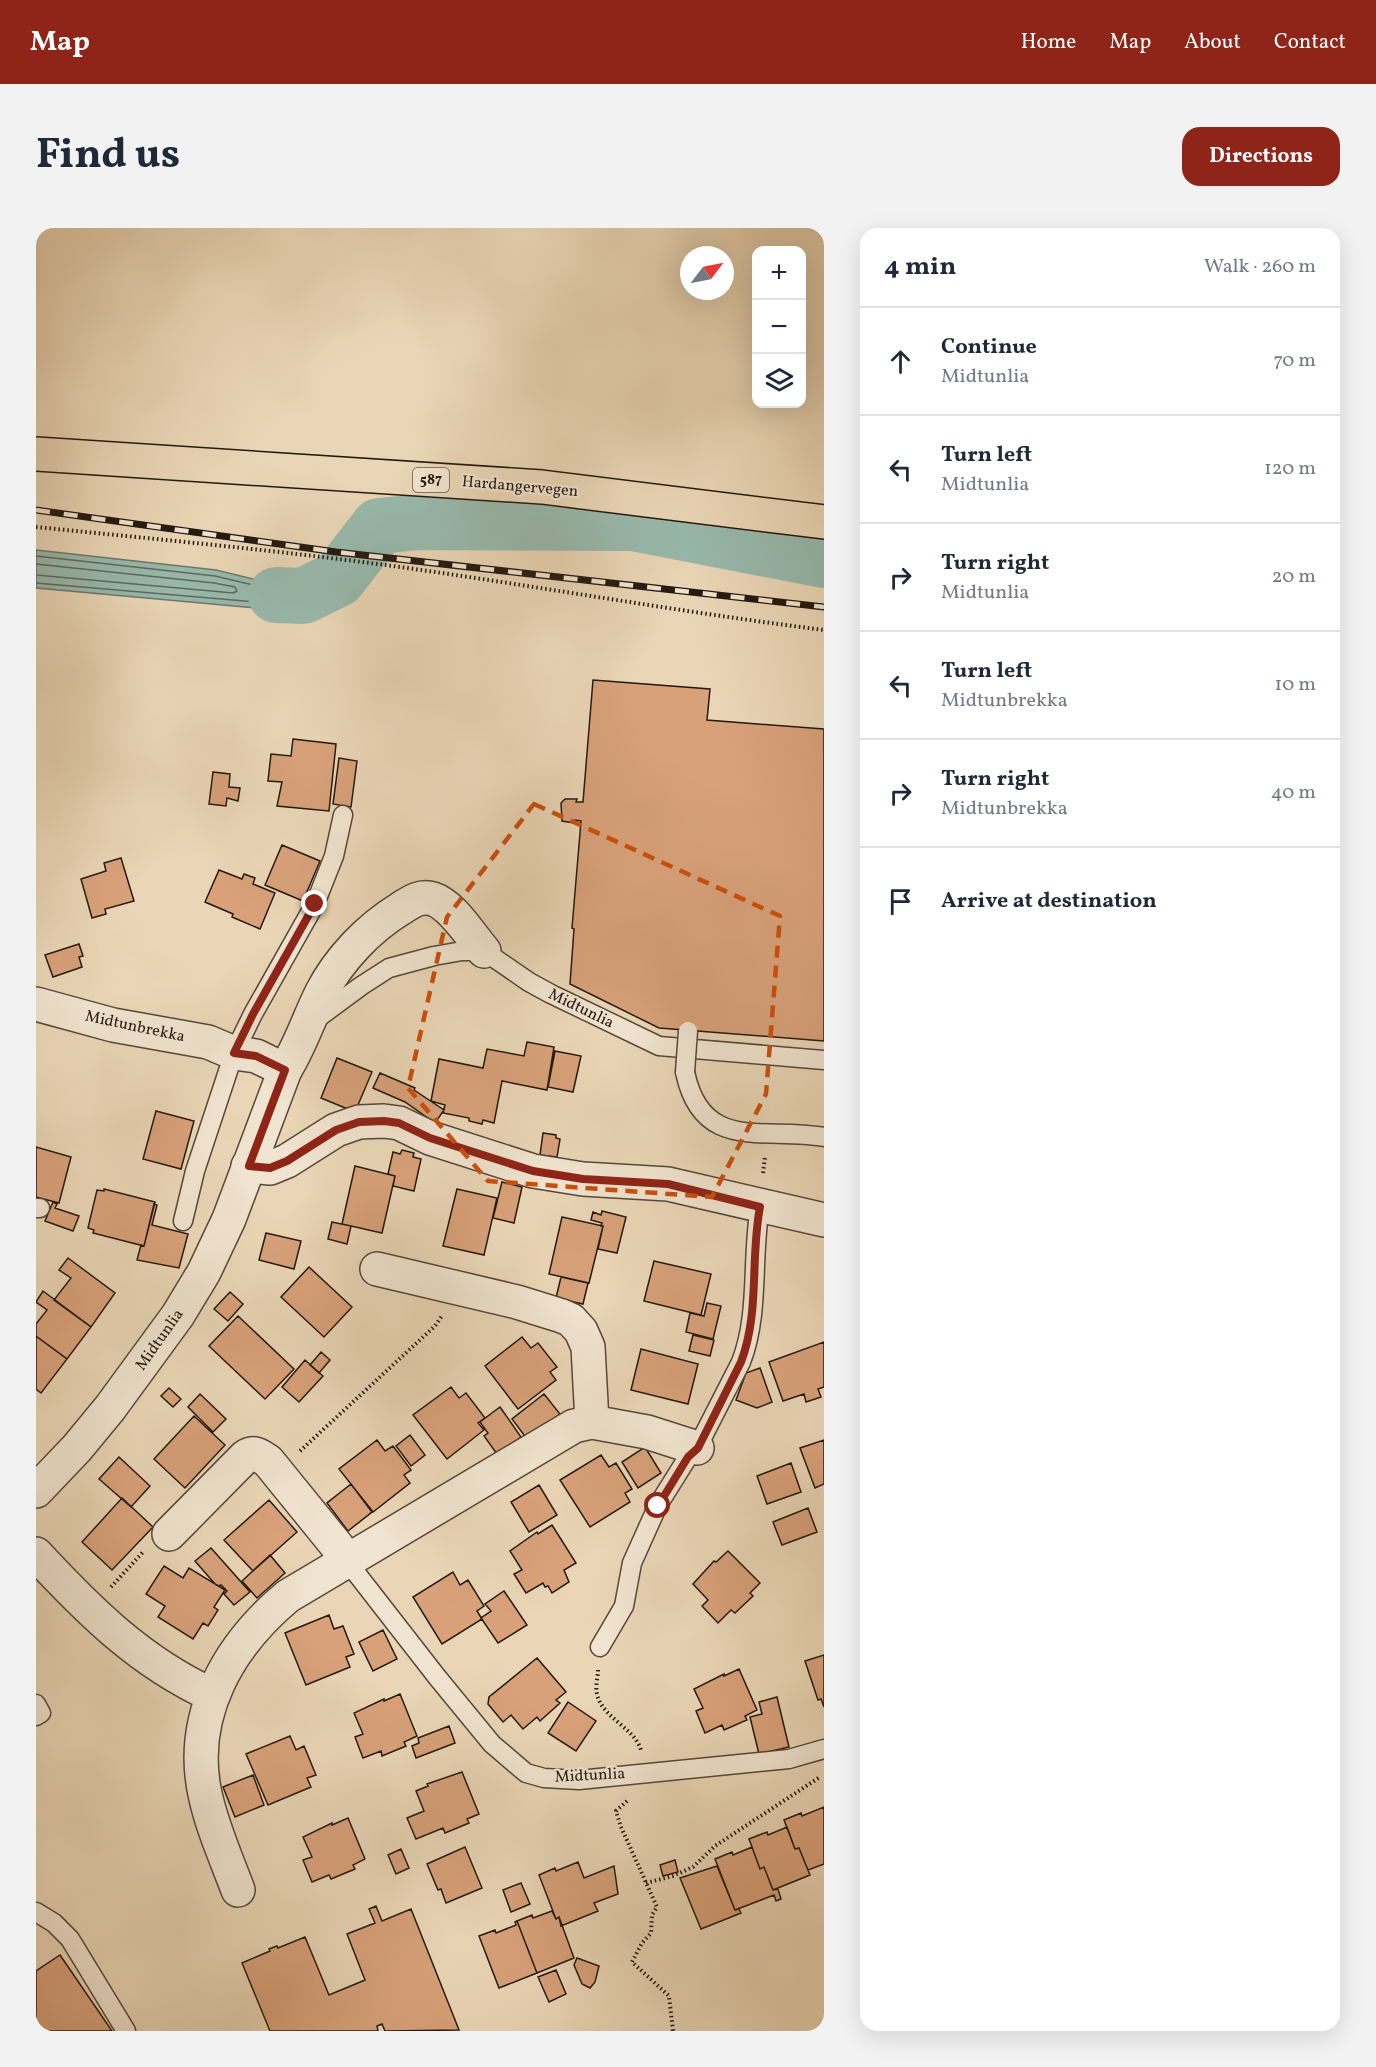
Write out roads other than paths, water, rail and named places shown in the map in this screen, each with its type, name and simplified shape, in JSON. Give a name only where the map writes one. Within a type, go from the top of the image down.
[{"type":"main road","name":"Hardangervegen","points":[[36,454],[542,487],[824,522]]},
{"type":"street","name":"Midtunlia","points":[[36,1491],[77,1448],[110,1408],[177,1315],[204,1272],[229,1219],[285,1070],[295,1055],[322,991],[355,946],[393,913],[415,899],[423,897],[435,900],[449,909],[484,951]]},
{"type":"street","name":"Midtunbrekka","points":[[36,1004],[113,1025],[208,1042],[234,1053],[256,1056],[285,1070]]},
{"type":"street","points":[[249,1166],[270,1168],[287,1161],[336,1130],[359,1122],[384,1121],[399,1123],[439,1141],[533,1171],[583,1179],[668,1184],[824,1220]]},
{"type":"street","points":[[377,1269],[517,1302],[571,1320],[581,1331],[588,1347],[592,1422]]},
{"type":"street","points":[[238,1890],[211,1816],[205,1791],[202,1762],[203,1734],[212,1695],[227,1663],[270,1610],[288,1596],[346,1560],[550,1438],[574,1426],[592,1422],[647,1432],[698,1448]]},
{"type":"street","name":"Midtunlia","points":[[169,1534],[249,1454],[256,1454],[268,1461],[346,1560]]},
{"type":"street","points":[[36,1554],[90,1609],[152,1662],[188,1684],[212,1695]]},
{"type":"lane","points":[[183,1221],[195,1171],[234,1053],[253,1014],[315,904],[334,856],[343,815]]},
{"type":"lane","points":[[305,1029],[361,986],[389,968],[434,956],[462,951],[484,951]]},
{"type":"lane","name":"Midtunlia","points":[[484,951],[551,994],[659,1046],[824,1060]]},
{"type":"lane","points":[[688,1031],[685,1072],[688,1088],[698,1106],[714,1122],[728,1130],[767,1135],[824,1137]]},
{"type":"lane","points":[[600,1647],[624,1606],[632,1563],[658,1506],[688,1457],[698,1448],[746,1349],[754,1296],[756,1228],[760,1207]]},
{"type":"lane","name":"Midtunlia","points":[[346,1560],[492,1744],[526,1773],[544,1778],[579,1780],[789,1759],[824,1749]]},
{"type":"lane","points":[[36,1704],[41,1713],[36,1716]]},
{"type":"lane","points":[[36,1912],[54,1923],[70,1939],[126,2031]]},
{"type":"water","points":[[36,550],[216,570],[278,585],[308,582],[333,569],[360,572],[322,607],[278,610],[36,588]]},
{"type":"waterway","points":[[276,595],[303,596],[338,579],[379,526],[419,522],[633,523],[824,560]]},
{"type":"railway","points":[[36,510],[336,552],[824,607]]}]
